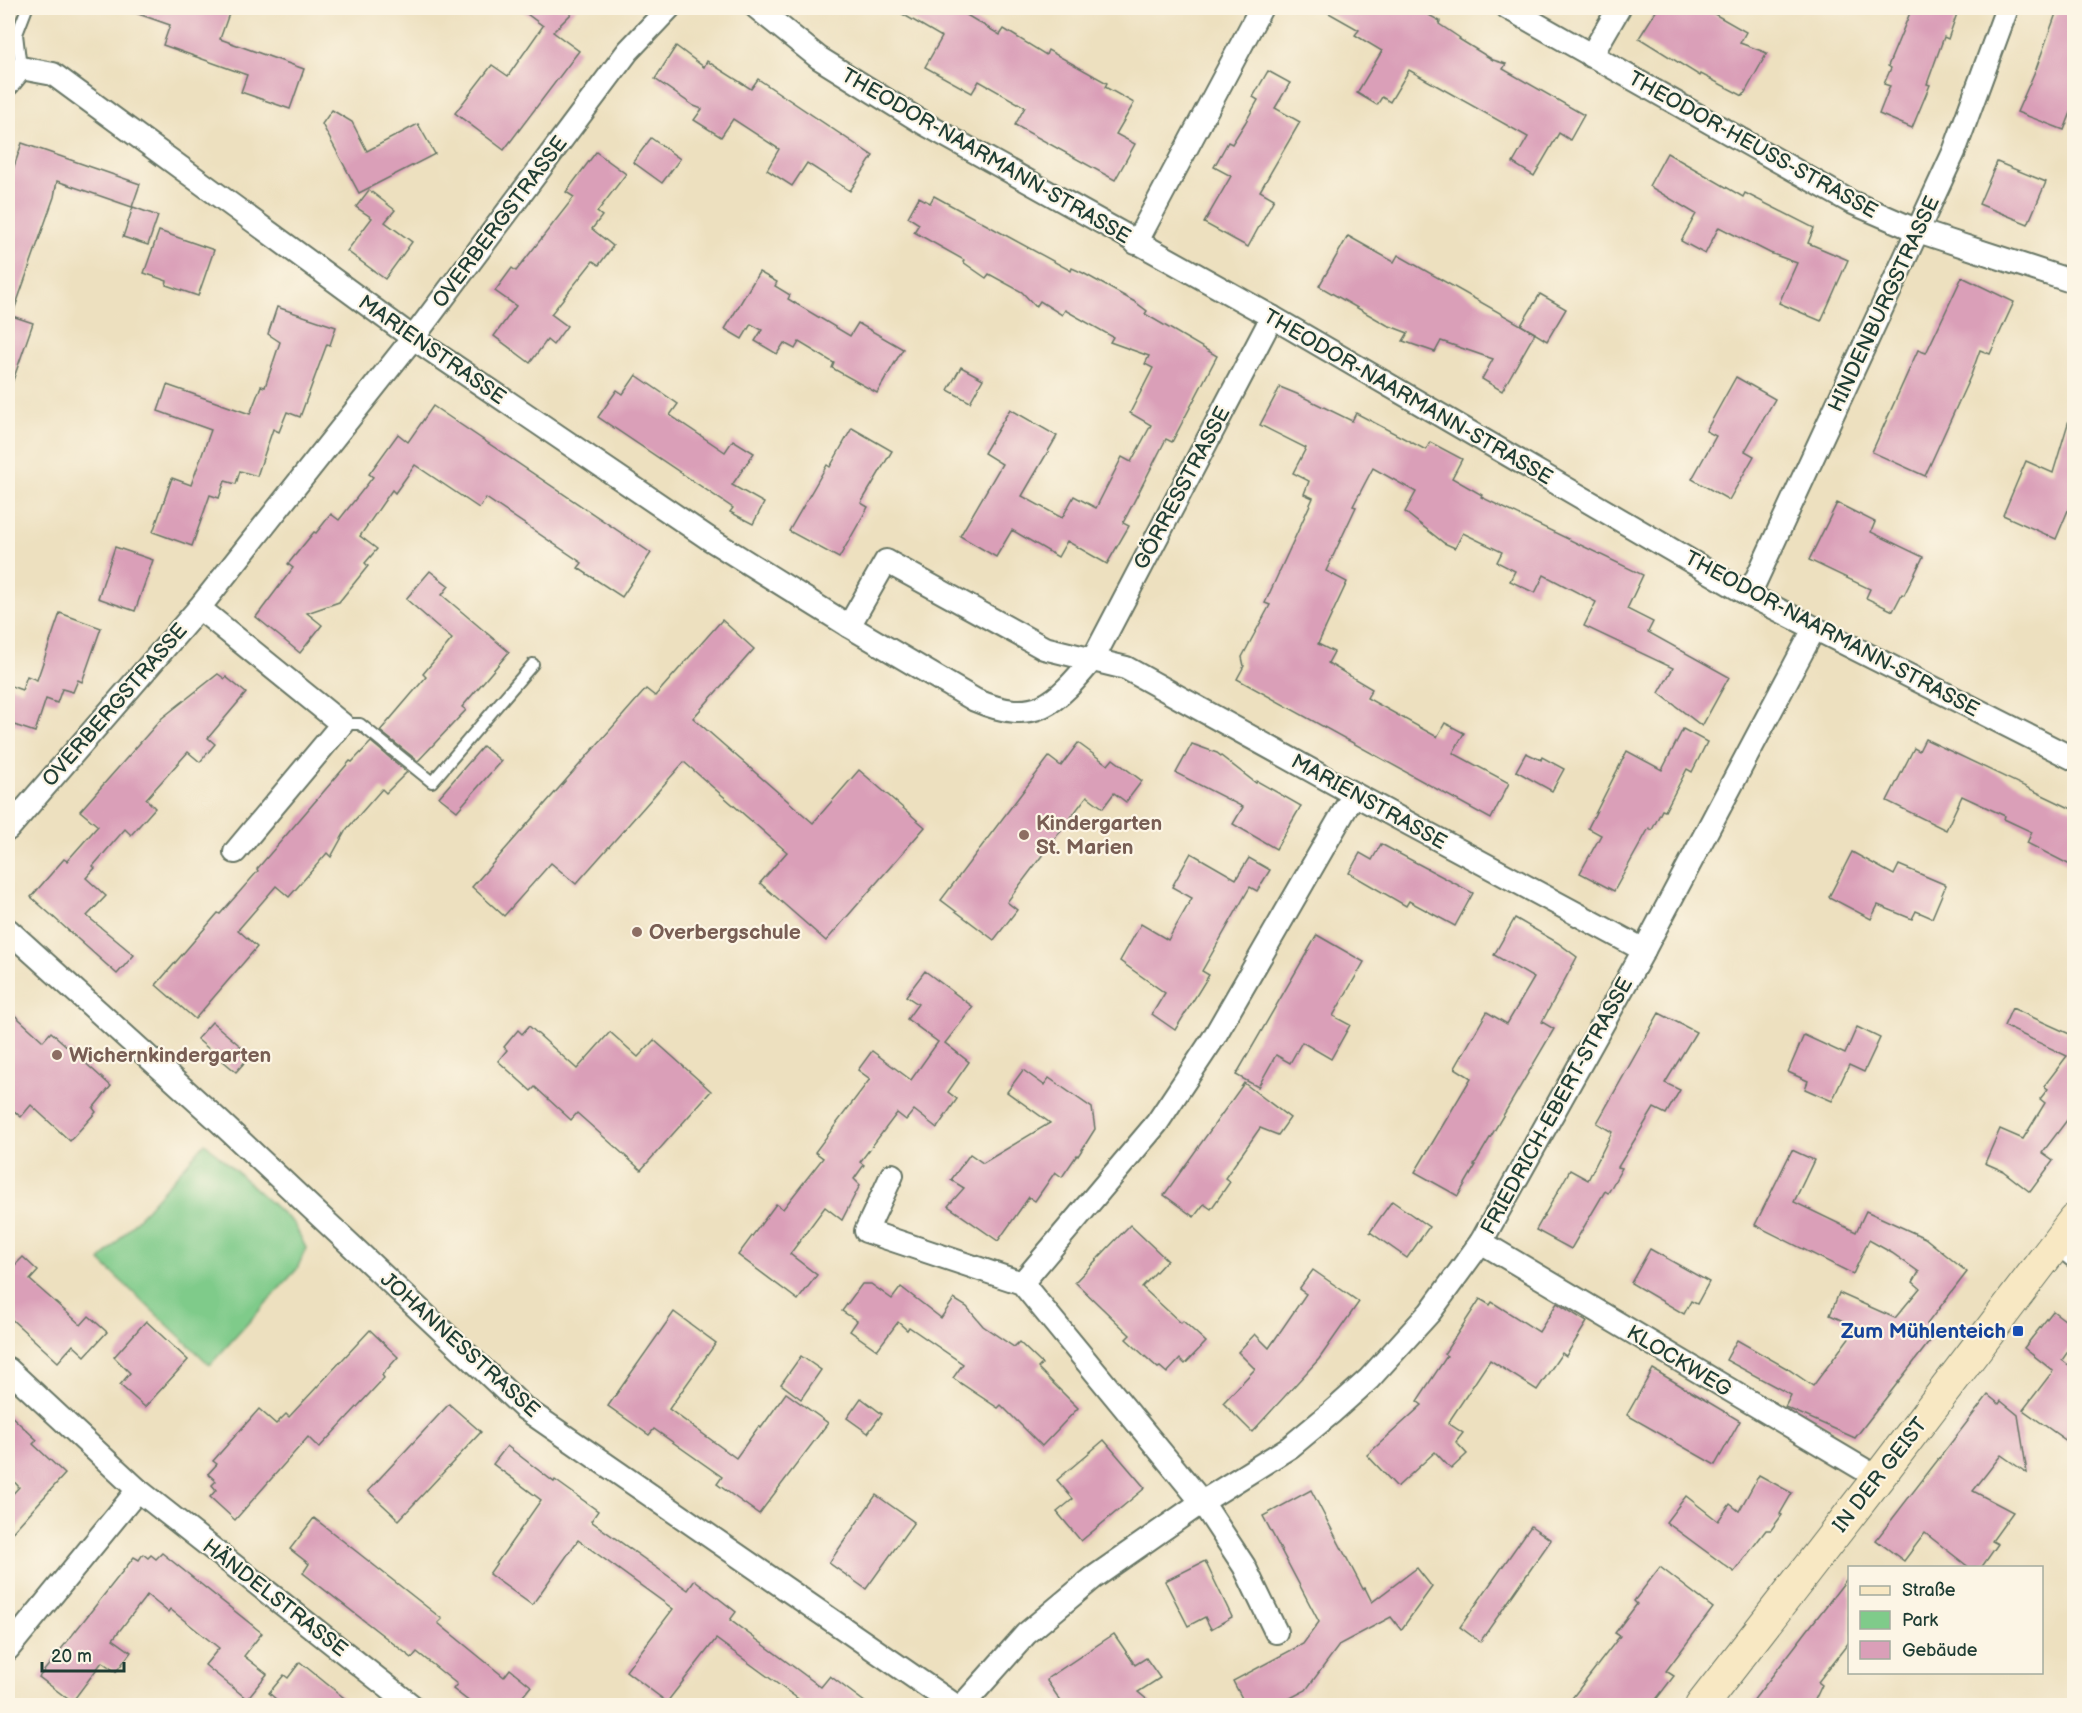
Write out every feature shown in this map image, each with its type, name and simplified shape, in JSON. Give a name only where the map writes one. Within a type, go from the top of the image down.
[{"type":"main road","name":"IN DER GEIST","points":[[1701,1706],[1878,1478],[2069,1239]]},
{"type":"street","name":"OVERBERGSTRASSE","points":[[8,829],[199,608],[413,338],[628,51],[669,8]]},
{"type":"street","name":"THEODOR-NAARMANN-STRASSE","points":[[757,8],[819,58],[925,124],[1272,317],[1749,595],[2074,759]]},
{"type":"street","points":[[1136,243],[1261,8]]},
{"type":"street","name":"THEODOR-HEUSS-STRASSE","points":[[1508,8],[1851,202],[1918,231],[2074,282]]},
{"type":"street","points":[[1591,56],[1619,8]]},
{"type":"street","name":"HINDENBURGSTRASSE","points":[[1749,595],[1954,152],[2007,8]]},
{"type":"street","name":"MARIENSTRASSE","points":[[14,76],[53,74],[413,338],[708,538],[849,626],[975,700],[998,709],[1036,711],[1065,691],[1093,659]]},
{"type":"street","name":"GÖRRESSTRASSE","points":[[1093,659],[1272,317]]},
{"type":"street","name":"MARIENSTRASSE","points":[[849,626],[886,561],[1044,648],[1126,668],[1644,950]]},
{"type":"street","name":"OVERBERGSTRASSE","points":[[199,608],[342,724]]},
{"type":"street","name":"FRIEDRICH-EBERT-STRASSE","points":[[962,1706],[1026,1634],[1066,1600],[1093,1578],[1202,1502],[1290,1447],[1369,1379],[1430,1312],[1480,1242],[1644,950],[1814,629]]},
{"type":"street","points":[[234,852],[342,724]]},
{"type":"street","points":[[1022,1282],[1157,1123],[1214,1039],[1354,794]]},
{"type":"street","name":"JOHANNESSTRASSE","points":[[8,930],[219,1121],[524,1407],[956,1706]]},
{"type":"street","points":[[892,1175],[866,1232],[1022,1282],[1202,1502],[1244,1566],[1276,1632]]},
{"type":"street","name":"KLOCKWEG","points":[[1480,1242],[1878,1478]]},
{"type":"street","name":"HÄNDELSTRASSE","points":[[8,1369],[138,1490],[412,1706]]},
{"type":"street","points":[[8,1648],[138,1490]]},
{"type":"lane","points":[[14,76],[17,34],[27,8]]},
{"type":"lane","points":[[342,724],[360,724],[432,782],[533,664]]},
{"type":"green space","points":[[205,1143],[294,1224],[306,1248],[297,1269],[210,1365],[100,1261]]},
{"type":"building","points":[[131,8],[231,8],[220,39],[304,69],[290,109],[241,92],[247,75],[163,45],[170,25],[130,11]]},
{"type":"building","points":[[519,8],[577,8],[553,32],[579,51],[504,150],[455,113],[492,65],[508,76],[543,26]]},
{"type":"building","points":[[892,8],[955,8],[1000,35],[1004,29],[1046,55],[1048,50],[1107,83],[1105,87],[1134,103],[1116,134],[1135,144],[1115,180],[1015,125],[1025,107],[979,81],[972,93],[925,67],[942,37]]},
{"type":"building","points":[[1320,8],[1416,8],[1440,21],[1439,24],[1459,39],[1493,60],[1506,64],[1503,69],[1584,115],[1570,140],[1559,133],[1534,176],[1513,163],[1528,137],[1409,70],[1390,102],[1382,97],[1377,105],[1357,93],[1382,51],[1355,35],[1359,30]]},
{"type":"building","points":[[1658,8],[1704,8],[1746,32],[1740,43],[1767,53],[1743,96],[1701,74],[1700,76],[1639,38]]},
{"type":"building","points":[[1912,8],[1959,8],[1948,39],[1944,37],[1927,84],[1930,85],[1912,128],[1879,114],[1890,86],[1884,84],[1891,68],[1888,66]]},
{"type":"building","points":[[2058,8],[2074,8],[2074,105],[2064,130],[2017,112],[2036,69]]},
{"type":"building","points":[[676,46],[704,67],[707,61],[751,89],[758,79],[873,156],[850,191],[807,163],[792,186],[767,170],[779,149],[733,119],[721,137],[694,120],[702,109],[655,79]]},
{"type":"building","points":[[1268,71],[1290,83],[1275,108],[1300,122],[1260,191],[1274,199],[1248,247],[1204,223],[1231,176],[1214,167],[1228,142],[1232,144],[1258,100],[1253,97]]},
{"type":"building","points":[[332,110],[352,122],[367,151],[418,124],[435,154],[359,193],[322,124]]},
{"type":"building","points":[[651,138],[680,159],[662,183],[633,162]]},
{"type":"building","points":[[22,143],[140,184],[132,207],[57,181],[54,197],[12,316],[33,323],[11,386],[8,385],[8,184]]},
{"type":"building","points":[[596,152],[626,174],[597,212],[602,216],[592,229],[613,246],[599,265],[593,261],[551,314],[567,326],[553,345],[547,340],[530,363],[494,336],[516,306],[495,291],[512,268],[516,271],[574,197],[566,192]]},
{"type":"building","points":[[1667,153],[1743,197],[1745,193],[1814,228],[1808,243],[1848,260],[1821,321],[1779,303],[1797,263],[1770,253],[1719,227],[1705,254],[1681,241],[1696,214],[1649,186]]},
{"type":"building","points":[[1997,162],[2046,182],[2028,224],[1979,204]]},
{"type":"building","points":[[369,190],[395,210],[385,222],[412,242],[385,279],[347,251],[372,218],[356,207]]},
{"type":"building","points":[[934,196],[1071,271],[1072,268],[1083,273],[1135,302],[1147,311],[1145,314],[1217,356],[1172,442],[1166,439],[1123,523],[1129,526],[1107,564],[1067,541],[1058,557],[1012,530],[996,557],[960,536],[1002,464],[984,453],[1010,409],[1057,436],[1022,496],[1062,518],[1074,496],[1096,508],[1122,457],[1131,462],[1151,425],[1130,413],[1153,368],[1145,364],[1149,356],[1110,342],[1113,337],[1065,310],[1062,315],[1040,301],[1036,307],[1022,292],[989,274],[986,278],[963,262],[964,260],[914,232],[919,224],[908,217],[919,197],[930,203]]},
{"type":"building","points":[[133,207],[158,216],[148,245],[123,237]]},
{"type":"building","points":[[159,231],[214,250],[198,296],[166,285],[167,281],[144,273]]},
{"type":"building","points":[[1348,236],[1394,262],[1398,255],[1535,333],[1502,391],[1482,379],[1493,359],[1441,341],[1435,352],[1403,341],[1408,333],[1387,325],[1319,286]]},
{"type":"building","points":[[759,272],[777,282],[775,286],[790,295],[788,299],[850,336],[858,323],[903,349],[877,393],[832,368],[834,363],[799,342],[795,349],[784,343],[777,354],[755,341],[762,330],[751,324],[742,339],[725,329]]},
{"type":"building","points":[[1962,277],[2014,302],[1990,354],[1980,350],[1925,476],[1872,452],[1918,350],[1926,353]]},
{"type":"building","points":[[1540,294],[1566,309],[1547,341],[1521,325]]},
{"type":"building","points":[[277,307],[336,327],[330,345],[327,344],[300,417],[287,412],[279,432],[273,429],[257,476],[240,471],[236,484],[225,481],[219,498],[210,495],[192,546],[153,532],[172,478],[191,485],[211,430],[158,411],[167,385],[250,414],[261,386],[265,387],[280,342],[268,334]]},
{"type":"building","points":[[961,367],[983,379],[970,402],[948,390]]},
{"type":"building","points":[[636,375],[678,404],[670,415],[725,452],[733,440],[754,453],[732,485],[764,503],[753,524],[730,512],[733,508],[598,417],[617,390],[623,394]]},
{"type":"building","points":[[1736,377],[1775,399],[1745,451],[1754,456],[1729,500],[1692,479],[1716,436],[1706,431]]},
{"type":"building","points":[[1280,387],[1352,421],[1356,413],[1426,450],[1430,442],[1462,459],[1452,478],[1482,495],[1481,497],[1643,575],[1627,609],[1653,622],[1648,632],[1729,677],[1702,726],[1659,693],[1673,668],[1584,626],[1596,602],[1544,575],[1535,593],[1510,581],[1515,571],[1497,562],[1502,552],[1463,533],[1455,548],[1444,543],[1405,512],[1416,492],[1373,468],[1353,506],[1356,507],[1326,571],[1347,582],[1318,644],[1334,652],[1328,663],[1372,689],[1367,698],[1437,737],[1445,723],[1464,733],[1453,753],[1509,783],[1491,819],[1237,679],[1244,666],[1242,657],[1270,605],[1265,603],[1313,498],[1304,494],[1309,481],[1293,473],[1306,448],[1260,425]]},
{"type":"building","points":[[433,406],[651,553],[622,597],[578,568],[582,563],[486,498],[479,508],[415,465],[395,493],[392,490],[360,536],[377,549],[365,563],[368,566],[339,602],[307,613],[322,625],[300,653],[256,617],[293,568],[288,564],[314,532],[316,533],[331,514],[339,520],[373,477],[369,474],[398,434],[408,442]]},
{"type":"building","points":[[2069,420],[2074,421],[2074,496],[2056,539],[2003,515],[2026,461],[2053,473]]},
{"type":"building","points":[[852,428],[892,451],[861,503],[868,507],[839,558],[789,531],[827,465],[830,467]]},
{"type":"building","points":[[1837,503],[1875,522],[1871,532],[1923,557],[1904,595],[1902,594],[1893,611],[1866,598],[1870,589],[1809,560]]},
{"type":"building","points":[[115,547],[153,560],[135,611],[98,598]]},
{"type":"building","points":[[430,571],[449,586],[442,595],[509,652],[462,707],[466,710],[418,761],[380,731],[426,677],[423,674],[452,639],[406,599]]},
{"type":"building","points":[[60,613],[101,628],[82,682],[78,680],[73,692],[62,689],[57,703],[46,699],[35,732],[8,723],[8,685],[22,690],[27,676],[37,680]]},
{"type":"building","points":[[722,620],[754,649],[693,718],[813,823],[859,770],[925,827],[826,941],[760,883],[787,852],[684,762],[576,884],[551,863],[504,916],[472,887],[646,689],[655,696]]},
{"type":"building","points":[[218,674],[225,679],[226,677],[246,693],[208,738],[215,744],[200,762],[188,752],[146,799],[155,808],[131,835],[125,829],[93,866],[95,868],[86,878],[106,896],[87,916],[134,955],[117,974],[31,897],[64,859],[67,861],[98,826],[80,811],[162,718]]},
{"type":"building","points":[[1683,729],[1707,742],[1692,772],[1687,769],[1665,811],[1662,810],[1652,830],[1649,828],[1614,891],[1580,873],[1601,835],[1588,828],[1627,751],[1662,770]]},
{"type":"building","points":[[1925,739],[2074,810],[2074,867],[2027,843],[2032,832],[2004,819],[2005,816],[1962,796],[1946,830],[1887,801],[1914,748],[1919,751]]},
{"type":"building","points":[[371,742],[407,772],[386,793],[382,789],[346,830],[331,857],[327,853],[289,897],[276,886],[238,930],[257,947],[195,1019],[156,985],[218,913],[220,914],[258,871],[257,869],[350,761],[352,762]]},
{"type":"building","name":"Kindergarten St. Marien","points":[[1078,743],[1108,765],[1113,759],[1142,781],[1126,802],[1114,793],[1103,808],[1087,796],[1007,902],[1017,910],[994,940],[941,900],[1049,757],[1061,766]]},
{"type":"building","points":[[1192,744],[1217,753],[1256,783],[1257,781],[1301,806],[1276,849],[1233,824],[1243,807],[1176,773]]},
{"type":"building","points":[[483,746],[501,761],[457,811],[439,797]]},
{"type":"building","points":[[1526,753],[1541,760],[1542,757],[1564,769],[1552,791],[1516,771]]},
{"type":"building","points":[[1381,844],[1473,893],[1455,926],[1409,901],[1406,906],[1349,873],[1360,853],[1372,860]]},
{"type":"building","points":[[1852,852],[1894,875],[1899,865],[1946,885],[1932,918],[1916,911],[1912,919],[1878,905],[1871,919],[1829,897]]},
{"type":"building","points":[[1191,853],[1236,879],[1249,858],[1270,870],[1257,891],[1250,887],[1202,971],[1209,975],[1175,1030],[1152,1014],[1165,993],[1120,961],[1141,924],[1168,940],[1192,898],[1172,887]]},
{"type":"building","points":[[1515,918],[1577,957],[1542,1022],[1554,1029],[1458,1196],[1415,1172],[1471,1078],[1455,1068],[1487,1012],[1507,1024],[1534,978],[1494,955]]},
{"type":"building","points":[[1317,935],[1364,962],[1333,1016],[1350,1025],[1331,1059],[1302,1042],[1290,1063],[1276,1055],[1258,1087],[1236,1075]]},
{"type":"building","points":[[925,971],[973,1007],[945,1043],[969,1062],[948,1092],[957,1099],[937,1128],[914,1110],[906,1120],[897,1113],[860,1162],[864,1165],[854,1179],[860,1185],[842,1220],[825,1207],[790,1254],[817,1275],[798,1300],[738,1255],[776,1204],[783,1209],[823,1158],[815,1152],[870,1079],[858,1070],[872,1051],[911,1080],[938,1042],[907,1019],[918,1004],[906,996]]},
{"type":"building","points":[[2012,1008],[2074,1036],[2074,1111],[2042,1153],[2053,1161],[2030,1192],[2003,1171],[1985,1163],[2000,1129],[2023,1139],[2045,1103],[2040,1099],[2048,1089],[2044,1086],[2067,1056],[2004,1026]]},
{"type":"building","points":[[8,1009],[43,1041],[51,1032],[111,1086],[93,1108],[96,1112],[70,1141],[31,1105],[21,1117],[8,1106]]},
{"type":"building","points":[[1659,1013],[1696,1032],[1665,1083],[1680,1090],[1666,1114],[1654,1108],[1618,1167],[1622,1168],[1608,1193],[1605,1191],[1571,1249],[1536,1230],[1570,1170],[1588,1180],[1612,1132],[1597,1123]]},
{"type":"building","points":[[212,1022],[251,1055],[236,1072],[197,1039]]},
{"type":"building","points":[[529,1026],[577,1069],[610,1032],[638,1057],[654,1040],[711,1091],[641,1170],[577,1113],[571,1120],[535,1087],[531,1091],[498,1061],[507,1050],[504,1047],[518,1030],[522,1034]]},
{"type":"building","points":[[1857,1027],[1880,1038],[1864,1072],[1849,1065],[1832,1101],[1805,1089],[1808,1081],[1788,1072],[1804,1035],[1845,1054]]},
{"type":"building","points":[[1023,1070],[1044,1085],[1049,1078],[1092,1108],[1095,1129],[1062,1177],[1055,1172],[1035,1201],[1029,1197],[998,1241],[948,1206],[964,1188],[951,1180],[970,1154],[983,1163],[1050,1123],[1007,1092]]},
{"type":"building","points":[[1244,1083],[1290,1118],[1278,1135],[1260,1128],[1225,1178],[1230,1182],[1211,1209],[1204,1204],[1194,1217],[1164,1195]]},
{"type":"building","points":[[1792,1150],[1814,1160],[1794,1202],[1856,1232],[1866,1211],[1925,1238],[1967,1272],[1927,1324],[1937,1332],[1855,1438],[1785,1407],[1791,1395],[1726,1360],[1737,1340],[1813,1386],[1857,1327],[1830,1315],[1839,1293],[1895,1318],[1920,1288],[1913,1282],[1919,1272],[1869,1240],[1853,1274],[1755,1225]]},
{"type":"building","points":[[1392,1201],[1429,1227],[1407,1258],[1370,1232]]},
{"type":"building","points":[[1130,1225],[1167,1260],[1142,1287],[1181,1323],[1183,1321],[1206,1342],[1185,1364],[1180,1359],[1167,1373],[1160,1367],[1158,1368],[1126,1339],[1130,1335],[1075,1282]]},
{"type":"building","points":[[1650,1249],[1709,1282],[1697,1304],[1691,1301],[1684,1314],[1631,1283]]},
{"type":"building","points":[[23,1257],[38,1271],[30,1280],[81,1325],[89,1316],[107,1332],[85,1356],[73,1345],[58,1362],[8,1316],[8,1260],[14,1266]]},
{"type":"building","points":[[1313,1270],[1359,1302],[1319,1359],[1252,1432],[1223,1403],[1255,1369],[1238,1352],[1255,1334],[1269,1348],[1306,1294],[1299,1289]]},
{"type":"building","points":[[862,1284],[871,1284],[892,1299],[901,1287],[941,1318],[954,1299],[967,1307],[983,1326],[1014,1347],[1019,1342],[1042,1364],[1038,1368],[1078,1408],[1042,1446],[1001,1405],[998,1408],[953,1378],[963,1364],[909,1327],[907,1330],[898,1322],[877,1350],[850,1331],[857,1321],[842,1311]]},
{"type":"building","points":[[1480,1299],[1490,1305],[1492,1302],[1539,1332],[1557,1303],[1587,1322],[1566,1356],[1562,1353],[1537,1390],[1490,1360],[1448,1423],[1463,1433],[1456,1442],[1467,1454],[1451,1469],[1435,1452],[1397,1487],[1367,1455],[1422,1405],[1417,1401],[1447,1356],[1444,1354]]},
{"type":"building","points":[[2053,1311],[2074,1327],[2074,1343],[2062,1360],[2074,1369],[2074,1446],[2023,1410],[2053,1371],[2024,1348]]},
{"type":"building","points":[[674,1312],[716,1343],[669,1409],[736,1458],[786,1393],[828,1423],[759,1514],[717,1484],[722,1477],[654,1429],[649,1435],[608,1406]]},
{"type":"building","points":[[146,1321],[188,1360],[145,1407],[120,1385],[130,1373],[114,1357]]},
{"type":"building","points":[[370,1330],[398,1357],[382,1375],[384,1378],[319,1448],[308,1437],[235,1520],[210,1497],[216,1490],[212,1485],[216,1481],[208,1474],[217,1464],[213,1461],[259,1409],[276,1424],[286,1414],[289,1417]]},
{"type":"building","points":[[801,1356],[821,1370],[801,1399],[781,1384]]},
{"type":"building","points":[[1653,1369],[1740,1421],[1715,1465],[1627,1415]]},
{"type":"building","points":[[1988,1395],[1999,1404],[2001,1401],[2018,1415],[2027,1473],[2001,1455],[1973,1491],[2013,1512],[1992,1541],[1998,1544],[1982,1566],[1967,1566],[1925,1533],[1904,1561],[1876,1540]]},
{"type":"building","points":[[861,1398],[882,1414],[868,1433],[847,1418]]},
{"type":"building","points":[[449,1404],[481,1432],[399,1520],[368,1491]]},
{"type":"building","points":[[8,1413],[37,1440],[33,1444],[65,1474],[8,1537],[8,1499],[19,1487],[8,1475]]},
{"type":"building","points":[[1104,1440],[1145,1488],[1081,1541],[1057,1512],[1073,1499],[1057,1480]]},
{"type":"building","points":[[507,1446],[554,1482],[555,1480],[598,1511],[591,1521],[688,1590],[695,1580],[736,1612],[730,1620],[821,1687],[830,1676],[870,1706],[808,1706],[716,1639],[667,1702],[626,1671],[673,1609],[578,1540],[532,1605],[489,1574],[541,1500],[493,1464]]},
{"type":"building","points":[[1759,1475],[1792,1493],[1780,1514],[1782,1515],[1771,1530],[1766,1530],[1734,1572],[1666,1522],[1686,1496],[1718,1521],[1730,1504],[1739,1511]]},
{"type":"building","points":[[1311,1490],[1372,1602],[1417,1568],[1432,1587],[1401,1630],[1391,1617],[1340,1644],[1306,1690],[1275,1706],[1246,1706],[1233,1681],[1303,1644],[1319,1622],[1263,1516]]},
{"type":"building","points":[[876,1495],[914,1522],[866,1589],[829,1563]]},
{"type":"building","points":[[314,1518],[442,1619],[438,1623],[504,1677],[510,1669],[531,1686],[515,1706],[475,1706],[453,1689],[457,1684],[417,1652],[412,1658],[303,1573],[309,1564],[290,1549]]},
{"type":"building","points":[[1531,1526],[1551,1540],[1480,1642],[1460,1627]]},
{"type":"building","points":[[162,1553],[262,1633],[244,1656],[267,1674],[247,1699],[205,1665],[219,1648],[170,1609],[168,1612],[147,1595],[113,1639],[131,1652],[116,1672],[102,1662],[72,1702],[39,1677],[134,1557],[139,1560],[143,1554],[148,1558],[151,1555],[156,1559]]},
{"type":"building","points":[[1205,1561],[1232,1617],[1211,1629],[1205,1617],[1188,1626],[1165,1581]]},
{"type":"building","points":[[1660,1567],[1713,1608],[1666,1671],[1674,1676],[1651,1706],[1566,1706],[1620,1636],[1615,1633],[1637,1604],[1634,1601]]},
{"type":"building","points":[[1848,1578],[1848,1644],[1818,1682],[1822,1685],[1812,1706],[1749,1706]]},
{"type":"building","points":[[1114,1634],[1135,1665],[1146,1658],[1160,1678],[1138,1692],[1155,1706],[1064,1706],[1047,1681],[1048,1678]]},
{"type":"building","points":[[300,1662],[354,1706],[284,1706],[269,1693],[284,1675],[288,1678]]},
{"type":"place","name":"Kindergarten St. Marien","points":[[1024,835]]},
{"type":"place","name":"Overbergschule","points":[[637,932]]},
{"type":"place","name":"Wichernkindergarten","points":[[57,1055]]},
{"type":"place","name":"Zum Mühlenteich","points":[[2018,1331]]}]
